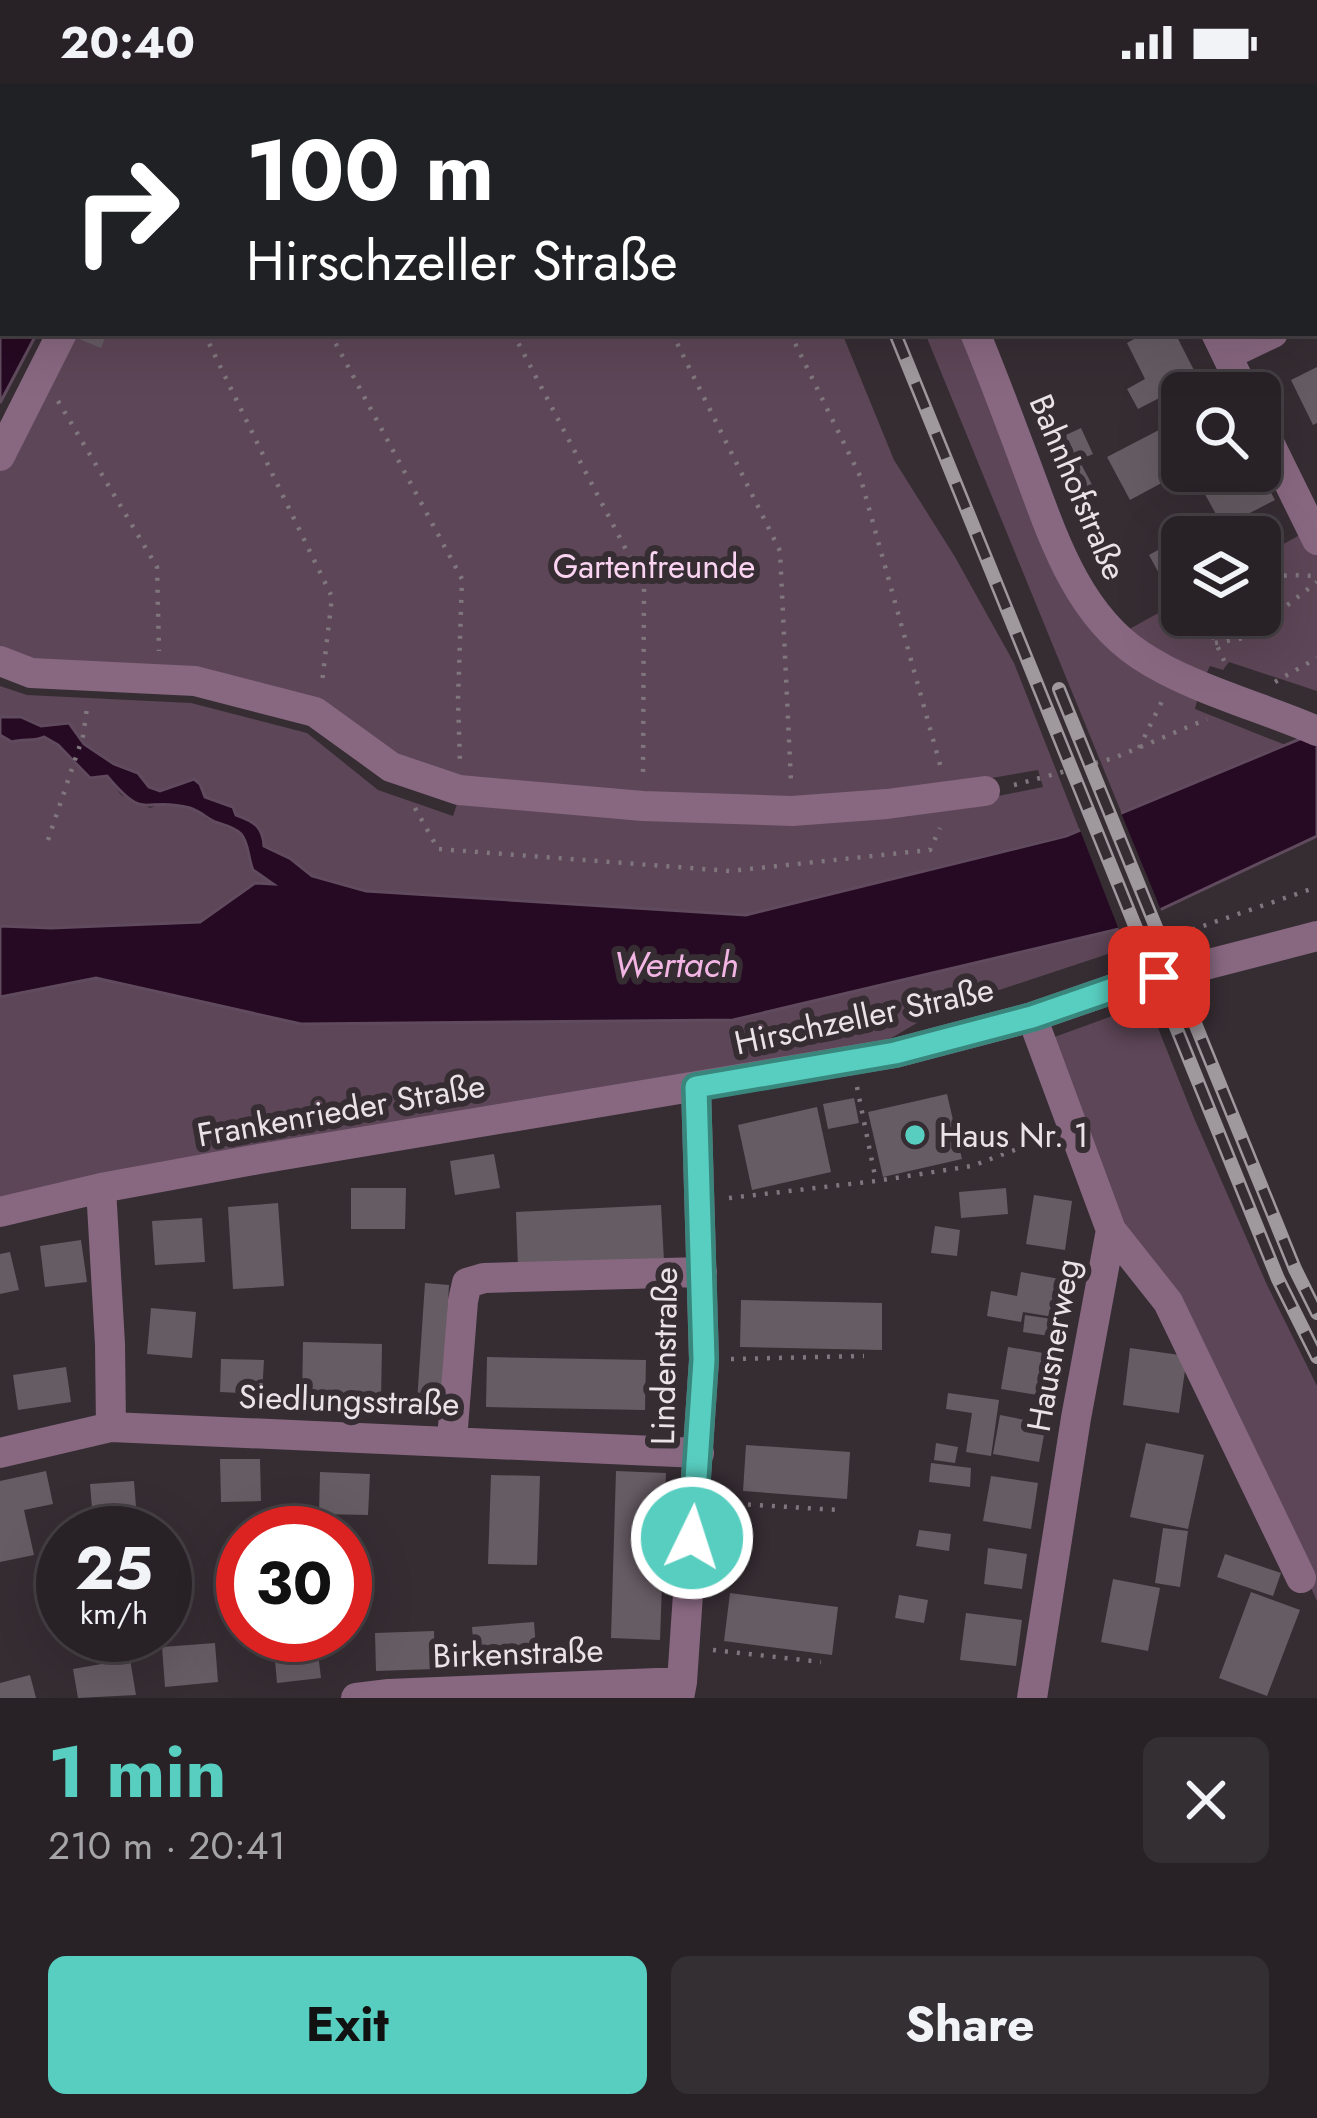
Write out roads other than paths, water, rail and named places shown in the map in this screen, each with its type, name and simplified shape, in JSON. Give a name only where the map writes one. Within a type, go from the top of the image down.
[{"type":"street","points":[[0,456],[61,336]]},
{"type":"street","name":"Bahnhofstraße","points":[[976,336],[1064,561],[1088,605],[1116,638],[1144,658],[1270,702],[1317,728]]},
{"type":"street","points":[[1235,372],[1221,344],[1259,336]]},
{"type":"street","points":[[1281,467],[1317,540]]},
{"type":"street","points":[[0,661],[31,673],[195,681],[315,712],[391,767],[459,790],[643,806],[792,811],[963,795]]},
{"type":"street","name":"Hirschzeller Straße","points":[[696,1087],[895,1053],[1317,936]]},
{"type":"street","name":"Hirschzeller Straße","points":[[1253,951],[1317,946]]},
{"type":"street","name":"Hausnerweg","points":[[1032,1017],[1111,1229],[1032,1698]]},
{"type":"street","name":"Frankenrieder Straße","points":[[0,1212],[101,1188],[696,1087]]},
{"type":"street","name":"Lindenstraße","points":[[681,1690],[704,1360],[696,1087]]},
{"type":"street","points":[[101,1188],[111,1427]]},
{"type":"street","points":[[1111,1229],[1168,1302],[1301,1578]]},
{"type":"street","points":[[452,1440],[467,1283],[484,1278],[702,1272]]},
{"type":"street","name":"Siedlungsstraße","points":[[0,1453],[111,1427],[699,1453]]},
{"type":"street","name":"Birkenstraße","points":[[356,1698],[681,1690]]},
{"type":"water","points":[[35,336],[0,403],[0,337]]},
{"type":"water","name":"Wertach","points":[[0,717],[21,717],[41,726],[69,723],[84,744],[138,773],[149,787],[160,791],[194,779],[205,797],[233,807],[236,815],[256,825],[264,846],[312,876],[366,891],[746,915],[1066,836],[1317,732],[1317,836],[1119,929],[733,1020],[301,1024],[96,978],[0,997],[0,926],[200,922],[255,883],[273,884],[253,870],[246,842],[235,830],[190,808],[138,804],[107,776],[90,778],[44,737],[12,742],[0,735]]},
{"type":"railway","points":[[896,336],[1278,1279],[1317,1357]]},
{"type":"railway","points":[[1059,689],[1317,1313]]},
{"type":"place","name":"Haus Nr. 1","points":[[915,1135]]},
{"type":"park label","name":"Gartenfreunde","points":[[654,566]]}]
